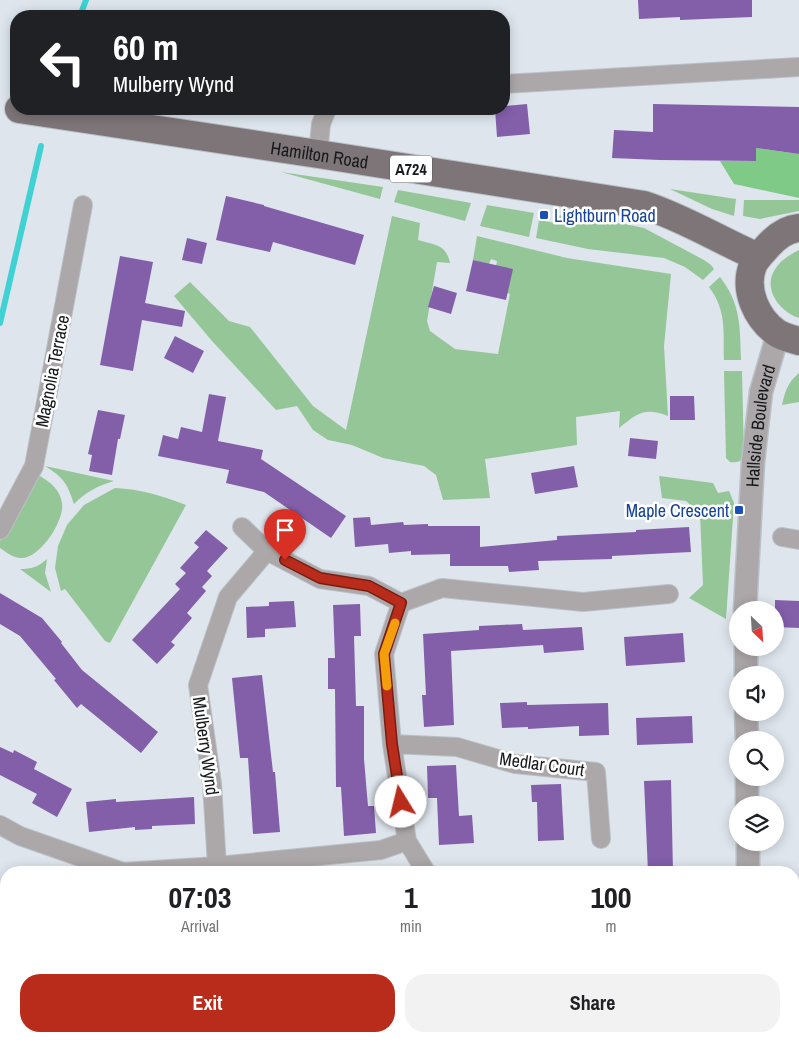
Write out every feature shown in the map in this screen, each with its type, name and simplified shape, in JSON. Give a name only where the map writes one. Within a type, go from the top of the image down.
[{"type":"main road","name":"Hamilton Road","points":[[57,115],[644,206],[684,220],[758,257]]},
{"type":"main road","points":[[788,337],[758,313],[750,293],[750,277],[753,265],[758,257],[774,239],[793,228],[799,228]]},
{"type":"street","points":[[510,84],[799,67]]},
{"type":"street","points":[[318,154],[321,124],[325,115]]},
{"type":"street","name":"Magnolia Terrace","points":[[0,530],[34,466],[83,205]]},
{"type":"street","name":"Hallside Boulevard","points":[[746,601],[754,462],[761,392],[788,337]]},
{"type":"street","points":[[242,527],[267,551],[320,578],[369,586],[401,603],[442,588],[583,602],[669,594]]},
{"type":"street","name":"Mulberry Wynd","points":[[217,866],[212,784],[198,685],[228,597],[267,551]]},
{"type":"street","points":[[401,603],[384,654],[392,744],[407,841],[422,866]]},
{"type":"street","name":"Medlar Court","points":[[392,744],[457,747],[515,764],[596,772],[601,839]]},
{"type":"street","points":[[0,825],[20,836],[106,866]]},
{"type":"street","points":[[217,866],[381,850],[407,841]]},
{"type":"street","points":[[748,851],[748,866]]},
{"type":"green space","points":[[756,148],[799,154],[799,198],[734,184],[720,161],[755,161]]},
{"type":"green space","points":[[281,172],[383,187],[380,199]]},
{"type":"green space","points":[[670,189],[736,199],[734,216],[712,209]]},
{"type":"green space","points":[[398,190],[471,203],[465,221],[394,202]]},
{"type":"green space","points":[[744,200],[799,200],[799,211],[760,219],[743,216]]},
{"type":"green space","points":[[487,205],[534,213],[529,237],[480,226]]},
{"type":"green space","points":[[557,215],[644,228],[704,260],[714,269],[703,280],[685,267],[664,258],[588,249],[536,238],[539,220],[555,223]]},
{"type":"green space","points":[[392,216],[420,223],[418,240],[435,244],[446,252],[450,263],[437,262],[427,321],[430,331],[455,349],[498,354],[510,294],[507,293],[496,266],[497,261],[491,259],[489,264],[473,260],[477,236],[567,258],[671,274],[664,346],[668,416],[653,412],[642,413],[619,428],[620,411],[576,417],[577,445],[485,459],[490,498],[443,500],[436,475],[424,466],[383,458],[352,445],[328,440],[313,430],[297,406],[276,410],[212,341],[174,296],[190,282],[229,321],[250,327],[313,406],[346,430]]},
{"type":"green space","points":[[799,250],[799,318],[787,312],[776,301],[771,287],[771,280],[775,269],[781,262]]},
{"type":"green space","points":[[720,277],[736,306],[741,360],[724,360],[723,322],[719,304],[709,287]]},
{"type":"green space","points":[[724,371],[742,371],[744,457],[736,462],[730,462],[726,458]]},
{"type":"green space","points":[[799,373],[799,402],[782,405],[787,387]]},
{"type":"green space","points":[[45,466],[114,481],[92,490],[74,504],[64,482],[57,474]]},
{"type":"green space","points":[[38,475],[50,483],[61,498],[62,510],[60,519],[50,537],[36,552],[28,557],[15,557],[0,548],[0,541]]},
{"type":"green space","points":[[659,476],[713,483],[718,493],[729,491],[734,503],[726,619],[689,598],[703,585],[700,514],[686,501],[662,498]]},
{"type":"green space","points":[[115,488],[151,494],[186,505],[110,643],[105,641],[65,589],[61,591],[55,568],[58,546],[67,525],[84,505]]},
{"type":"green space","points":[[47,559],[45,573],[51,592],[20,569],[35,567]]},
{"type":"building","points":[[638,0],[752,0],[752,17],[680,20],[680,17],[639,19]]},
{"type":"building","points":[[527,104],[530,134],[497,137],[495,115],[510,115],[510,105]]},
{"type":"building","points":[[653,104],[799,107],[799,154],[756,148],[756,161],[612,158],[614,130],[653,132]]},
{"type":"building","points":[[226,196],[264,205],[364,235],[355,265],[273,242],[270,252],[216,240]]},
{"type":"building","points":[[187,238],[207,243],[202,264],[182,260]]},
{"type":"building","points":[[120,256],[153,262],[145,303],[185,311],[182,327],[142,320],[133,371],[100,365]]},
{"type":"building","points":[[473,260],[513,269],[506,300],[466,291]]},
{"type":"building","points":[[434,286],[457,293],[451,314],[428,307]]},
{"type":"building","points":[[175,336],[204,351],[193,373],[164,358]]},
{"type":"building","points":[[209,394],[226,397],[218,441],[263,450],[261,459],[346,516],[331,538],[264,492],[226,483],[229,470],[158,456],[163,435],[178,439],[181,427],[202,432]]},
{"type":"building","points":[[670,396],[694,396],[695,420],[670,420]]},
{"type":"building","points":[[98,410],[125,415],[120,439],[118,439],[112,475],[89,471],[92,455],[88,454]]},
{"type":"building","points":[[630,438],[658,441],[656,459],[628,456]]},
{"type":"building","points":[[574,466],[578,487],[535,494],[531,473]]},
{"type":"building","points":[[370,517],[371,525],[403,522],[404,525],[480,526],[480,547],[557,540],[557,536],[689,527],[691,552],[612,556],[612,559],[538,561],[539,570],[509,572],[508,566],[450,566],[450,554],[411,555],[411,551],[389,553],[388,544],[355,547],[353,518]]},
{"type":"building","points":[[206,530],[228,548],[207,571],[212,576],[202,587],[206,591],[187,613],[192,618],[171,642],[175,645],[157,664],[132,640],[180,589],[175,584],[186,573],[180,568],[199,547],[194,543]]},
{"type":"building","points":[[0,593],[42,618],[82,670],[158,732],[141,753],[81,704],[77,708],[54,680],[56,679],[20,636],[0,624]]},
{"type":"building","points":[[775,600],[799,601],[799,628],[784,627],[784,601]]},
{"type":"building","points":[[294,601],[296,627],[265,629],[265,637],[247,638],[246,607],[269,606],[269,602]]},
{"type":"building","points":[[360,604],[361,636],[354,636],[356,706],[364,706],[364,759],[368,806],[374,806],[376,833],[344,836],[341,787],[336,787],[335,689],[328,689],[328,658],[335,658],[333,605]]},
{"type":"building","points":[[522,624],[523,630],[582,627],[584,650],[544,653],[543,645],[451,651],[454,725],[424,727],[422,695],[426,695],[423,634],[479,630],[479,626]]},
{"type":"building","points":[[683,633],[685,662],[626,666],[624,637]]},
{"type":"building","points":[[262,675],[273,772],[275,772],[280,832],[253,834],[248,758],[240,758],[232,678]]},
{"type":"building","points":[[527,702],[527,705],[608,703],[609,735],[579,736],[579,726],[528,729],[528,727],[502,728],[500,703]]},
{"type":"building","points":[[692,716],[693,743],[637,745],[636,718]]},
{"type":"building","points":[[0,747],[13,753],[14,750],[37,762],[34,769],[72,789],[57,817],[32,803],[37,794],[0,775]]},
{"type":"building","points":[[456,765],[459,816],[472,815],[474,843],[439,845],[437,798],[428,798],[427,766]]},
{"type":"building","points":[[671,780],[673,866],[648,866],[644,781]]},
{"type":"building","points":[[561,784],[564,840],[538,841],[537,802],[532,802],[531,785]]},
{"type":"building","points":[[194,797],[195,824],[152,826],[152,829],[135,830],[135,827],[89,832],[86,802],[116,799],[116,802]]},
{"type":"waterway","points":[[82,10],[86,0]]},
{"type":"waterway","points":[[0,323],[41,146]]},
{"type":"slow traffic","points":[[387,686],[384,654],[395,623]]},
{"type":"place","name":"Lightburn Road","points":[[544,215]]},
{"type":"place","name":"Maple Crescent","points":[[739,510]]},
{"type":"route","points":[[285,560],[320,578],[369,586],[401,603],[384,654],[392,744],[401,802]]}]
